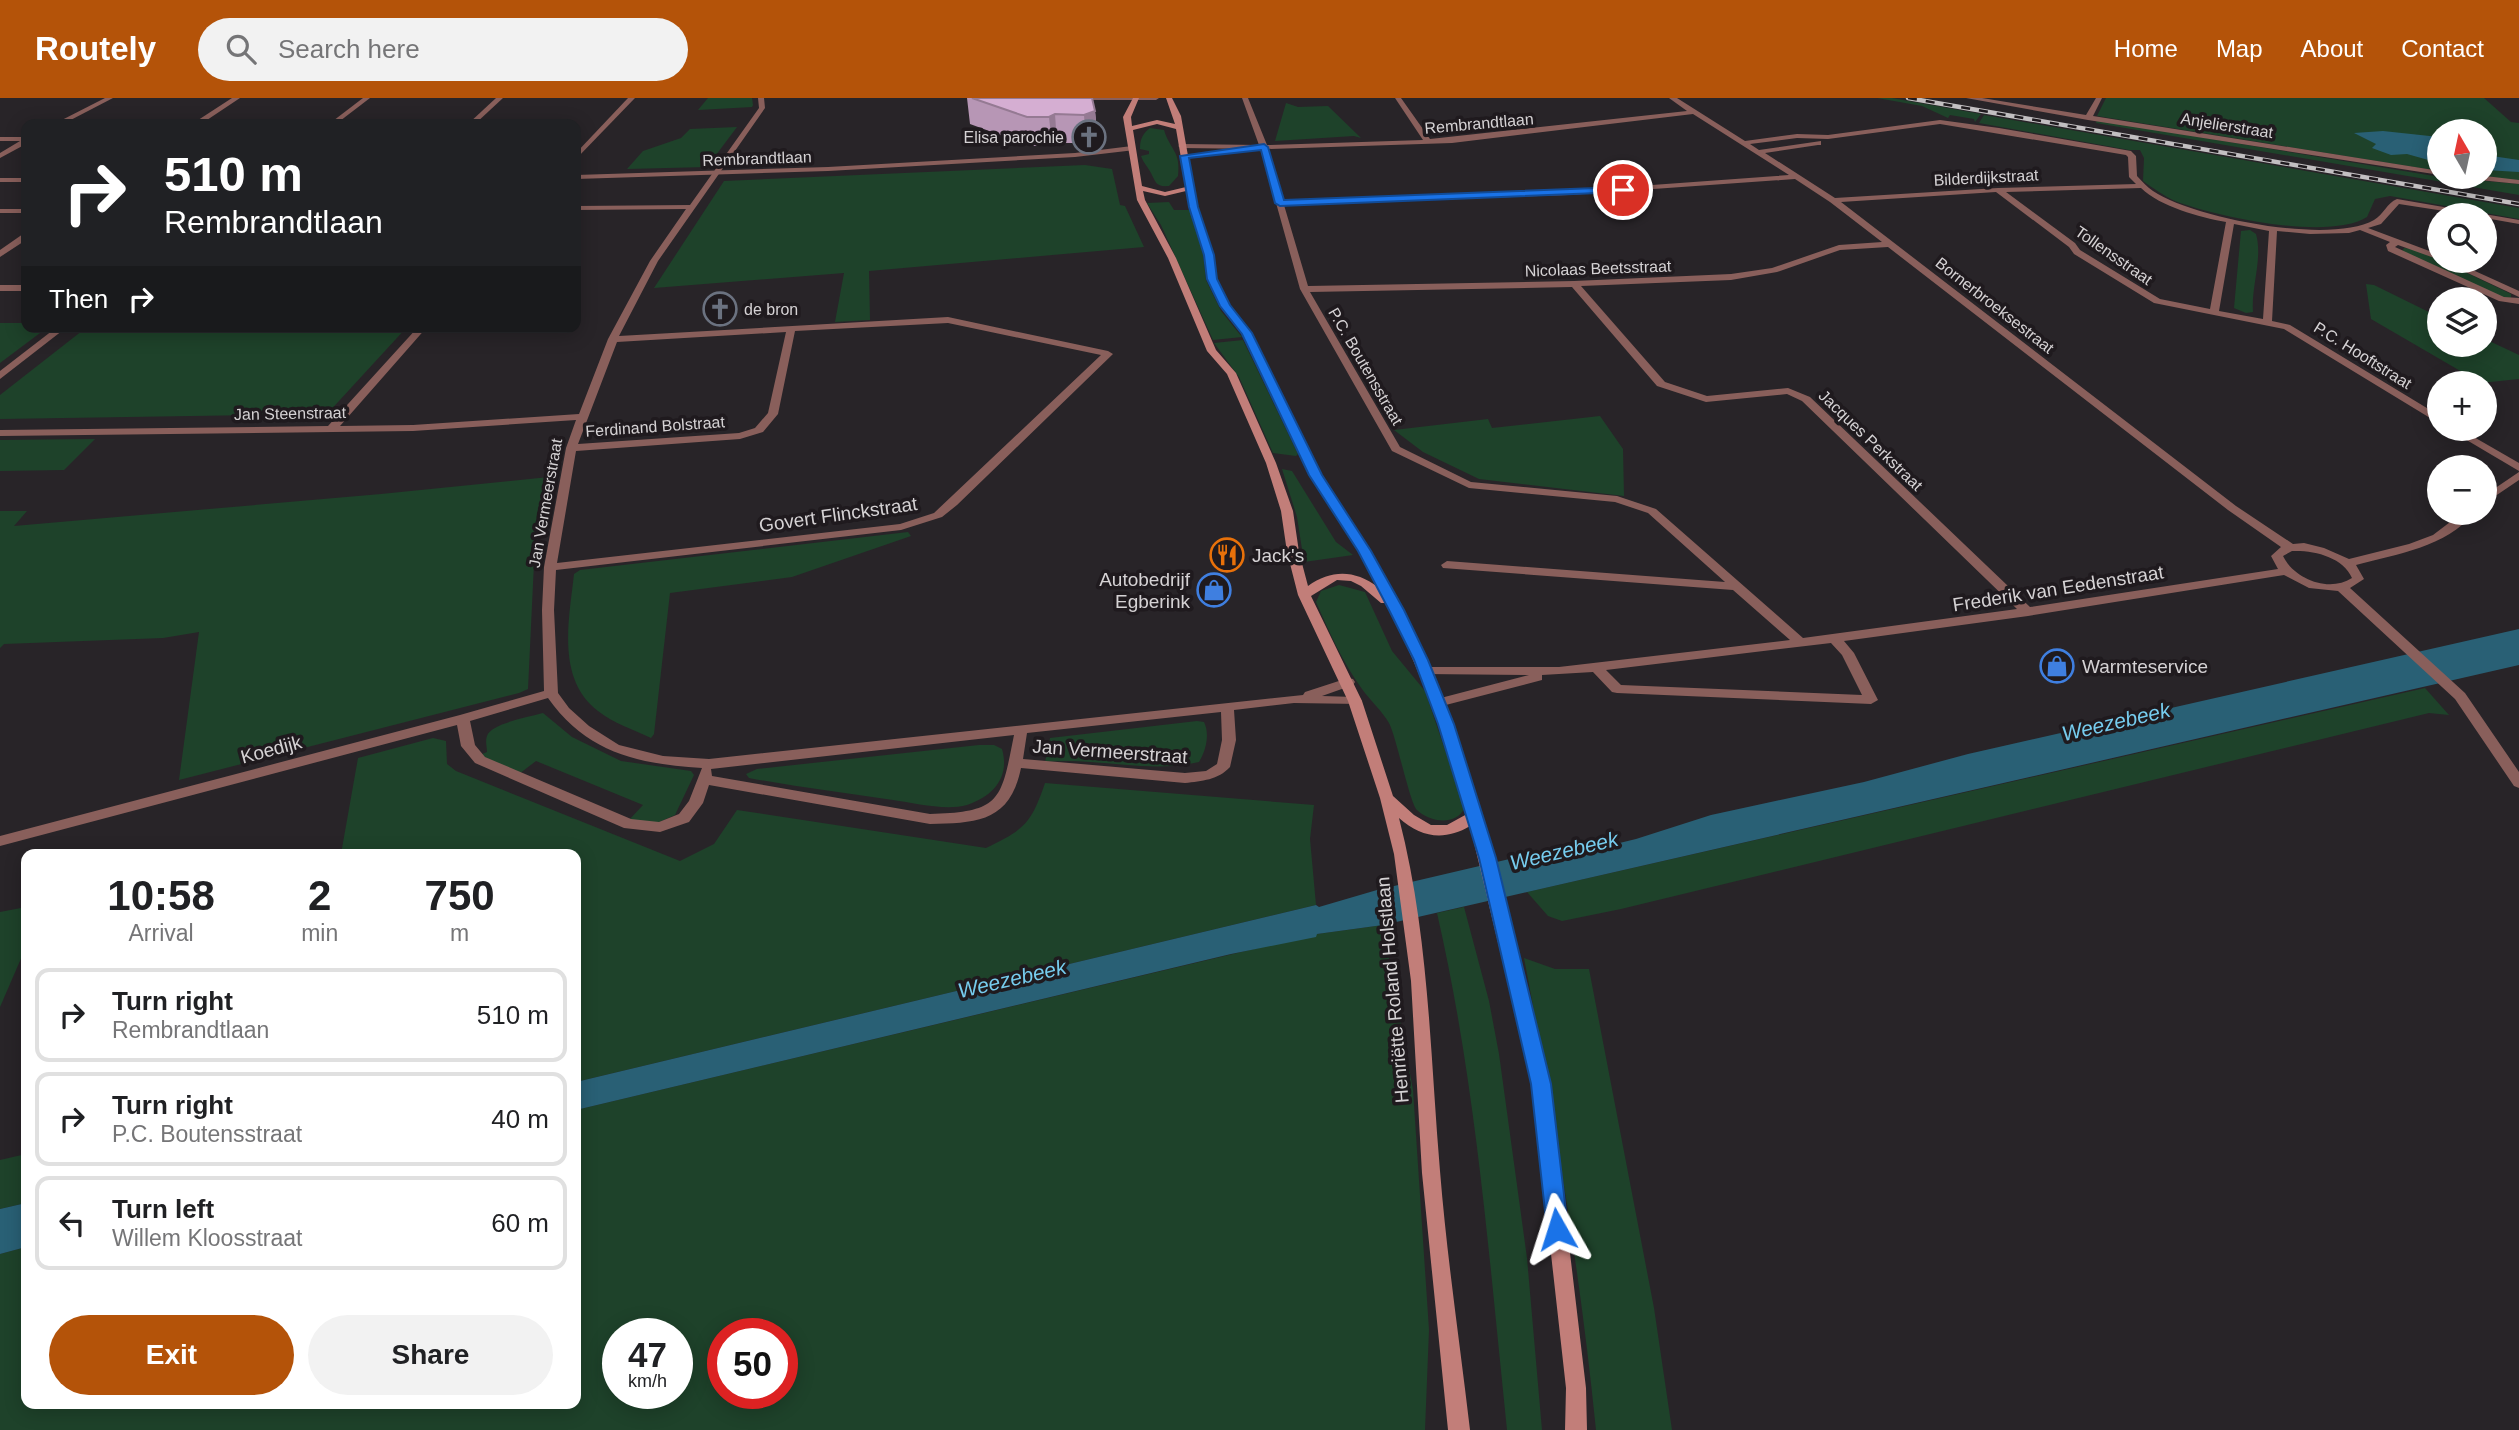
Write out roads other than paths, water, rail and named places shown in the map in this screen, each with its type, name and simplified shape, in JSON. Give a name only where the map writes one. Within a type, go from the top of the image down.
[{"type":"main road","points":[[1169,98],[1174,108],[1190,188],[1209,255],[1212,279],[1225,306],[1247,333],[1315,475],[1365,551],[1396,610],[1438,703],[1475,816],[1541,1084],[1576,1388],[1576,1430]]},
{"type":"main road","name":"Henriëtte Roland Holstlaan","points":[[1136,99],[1127,117],[1145,209],[1172,258],[1212,351],[1231,373],[1271,463],[1287,511],[1293,552],[1304,595],[1348,682],[1387,798],[1405,876],[1419,981],[1431,1172],[1459,1430]]},
{"type":"main road","points":[[1128,129],[1157,122],[1178,127]]},
{"type":"main road","points":[[1139,187],[1165,194],[1190,188]]},
{"type":"main road","points":[[1304,595],[1325,579],[1353,577],[1370,585],[1396,610]]},
{"type":"main road","points":[[1387,798],[1410,821],[1427,831],[1452,830],[1475,816]]},
{"type":"street","points":[[68,119],[110,98]]},
{"type":"street","points":[[204,119],[237,98]]},
{"type":"street","points":[[339,119],[368,98]]},
{"type":"street","points":[[477,119],[500,98]]},
{"type":"street","points":[[581,152],[632,98]]},
{"type":"street","name":"Jan Vermeerstraat","points":[[761,98],[762,108],[654,261],[613,339],[581,417],[571,448],[550,567],[548,610],[551,693],[564,711],[584,729],[614,748],[706,772],[930,819],[965,819],[990,813],[1005,801],[1021,731]]},
{"type":"street","points":[[1072,98],[1156,98]]},
{"type":"street","name":"P.C. Boutensstraat","points":[[1245,98],[1264,147],[1304,289],[1396,449],[1468,485],[1617,499],[1652,511],[1802,644]]},
{"type":"street","points":[[1398,98],[1428,142]]},
{"type":"street","name":"Bornerbroeksestraat","points":[[1672,98],[1833,200],[2232,508],[2290,548]]},
{"type":"street","name":"Anjelierstraat","points":[[1969,98],[2427,171]]},
{"type":"street","points":[[2088,118],[2099,98]]},
{"type":"street","name":"Rembrandtlaan","points":[[1182,146],[1264,147],[1468,140],[1695,112]]},
{"type":"street","points":[[1745,143],[1797,136],[1828,137],[1940,122],[1990,128],[2128,153],[2132,156],[2131,169],[2134,179],[2168,201],[2231,221],[2273,229],[2324,232],[2364,229],[2382,222],[2397,201],[2427,206]]},
{"type":"street","points":[[1760,152],[1819,143],[1828,137]]},
{"type":"street","points":[[0,139],[21,140]]},
{"type":"street","points":[[0,156],[21,143]]},
{"type":"street","name":"Rembrandtlaan","points":[[1184,156],[1264,147]]},
{"type":"street","name":"Rembrandtlaan","points":[[581,177],[715,175],[940,163],[1132,148]]},
{"type":"street","name":"Rembrandtlaan","points":[[940,163],[1134,160]]},
{"type":"street","points":[[1280,203],[1555,193],[1797,177]]},
{"type":"street","points":[[0,180],[21,180]]},
{"type":"street","points":[[2497,180],[2519,182]]},
{"type":"street","name":"Bilderdijkstraat","points":[[1833,200],[1998,190],[2141,186]]},
{"type":"street","name":"Tollensstraat","points":[[1998,190],[2077,251],[2147,297],[2267,323]]},
{"type":"street","points":[[581,208],[690,207]]},
{"type":"street","points":[[0,211],[21,211]]},
{"type":"street","points":[[2497,218],[2519,222]]},
{"type":"street","points":[[2214,313],[2231,221]]},
{"type":"street","points":[[2267,323],[2273,229]]},
{"type":"street","points":[[2364,229],[2395,244],[2413,246],[2427,252]]},
{"type":"street","points":[[0,254],[21,239]]},
{"type":"street","name":"Nicolaas Beetsstraat","points":[[1304,289],[1574,284],[1755,274],[1839,248],[1888,244]]},
{"type":"street","points":[[2395,244],[2390,245],[2391,250],[2502,299],[2519,301]]},
{"type":"street","points":[[2473,273],[2519,294]]},
{"type":"street","name":"Jacques Perkstraat","points":[[1574,284],[1661,384],[1706,399],[1788,391],[1806,399],[2028,612]]},
{"type":"street","points":[[0,288],[21,288]]},
{"type":"street","name":"Govert Flinckstraat","points":[[550,567],[901,527],[923,521],[953,503],[1108,354],[948,320],[791,330]]},
{"type":"street","name":"P.C. Hooftstraat","points":[[2267,323],[2287,327],[2427,413]]},
{"type":"street","points":[[613,339],[791,330]]},
{"type":"street","name":"Ferdinand Bolstraat","points":[[571,448],[740,436],[759,429],[773,414],[791,330]]},
{"type":"street","points":[[0,376],[55,333]]},
{"type":"street","points":[[332,428],[418,333]]},
{"type":"street","name":"Jan Steenstraat","points":[[0,433],[413,428],[581,417]]},
{"type":"street","points":[[2473,441],[2519,468]]},
{"type":"street","points":[[2497,491],[2519,475]]},
{"type":"street","points":[[2348,563],[2425,542],[2453,525]]},
{"type":"street","points":[[2290,548],[2319,550],[2348,563],[2356,571],[2358,579],[2353,585],[2342,588],[2312,584],[2286,571],[2279,564],[2277,556],[2281,551],[2290,548]]},
{"type":"street","points":[[1447,565],[1734,586]]},
{"type":"street","name":"Frederik van Eedenstraat","points":[[1424,670],[1559,671],[1802,644],[2286,571]]},
{"type":"street","points":[[2342,588],[2460,695],[2519,783]]},
{"type":"street","points":[[1595,667],[1617,689],[1871,700],[1848,653],[1835,639]]},
{"type":"street","name":"Frederik van Eedenstraat","points":[[1438,703],[1559,671]]},
{"type":"street","name":"Jan Vermeerstraat","points":[[706,772],[1021,731],[1262,704],[1294,699],[1348,682]]},
{"type":"street","name":"Koedijk","points":[[0,841],[463,719],[551,693]]},
{"type":"street","name":"Jan Vermeerstraat","points":[[1294,699],[1355,701]]},
{"type":"street","name":"Jan Vermeerstraat","points":[[1015,762],[1185,778],[1209,775],[1223,767],[1229,740],[1227,707]]},
{"type":"street","points":[[463,719],[468,746],[480,760],[629,824],[660,827],[684,818],[696,803],[706,772]]},
{"type":"water","points":[[2383,131],[2427,136],[2427,160],[2407,154],[2391,155],[2372,148],[2376,144],[2354,133]]},
{"type":"water","points":[[2497,157],[2519,160],[2519,172],[2497,171]]},
{"type":"water","name":"Weezebeek","points":[[2519,629],[2519,665],[1383,925],[1317,934],[1316,937],[1231,954],[581,1109],[581,1081],[1316,905],[1319,907],[1377,890],[1518,857],[1566,856],[1636,839],[1711,815],[1864,782],[1968,754]]},
{"type":"water","points":[[21,1204],[21,1248],[0,1254],[0,1209]]},
{"type":"railway","points":[[1908,98],[2519,204]]},
{"type":"place","name":"Elisa parochie","points":[[1089,137]]},
{"type":"place","name":"de bron","points":[[720,309]]},
{"type":"place","name":"Jack's","points":[[1227,555]]},
{"type":"place","name":"Autobedrijf Egberink","points":[[1214,590]]},
{"type":"place","name":"Warmteservice","points":[[2057,666]]}]
